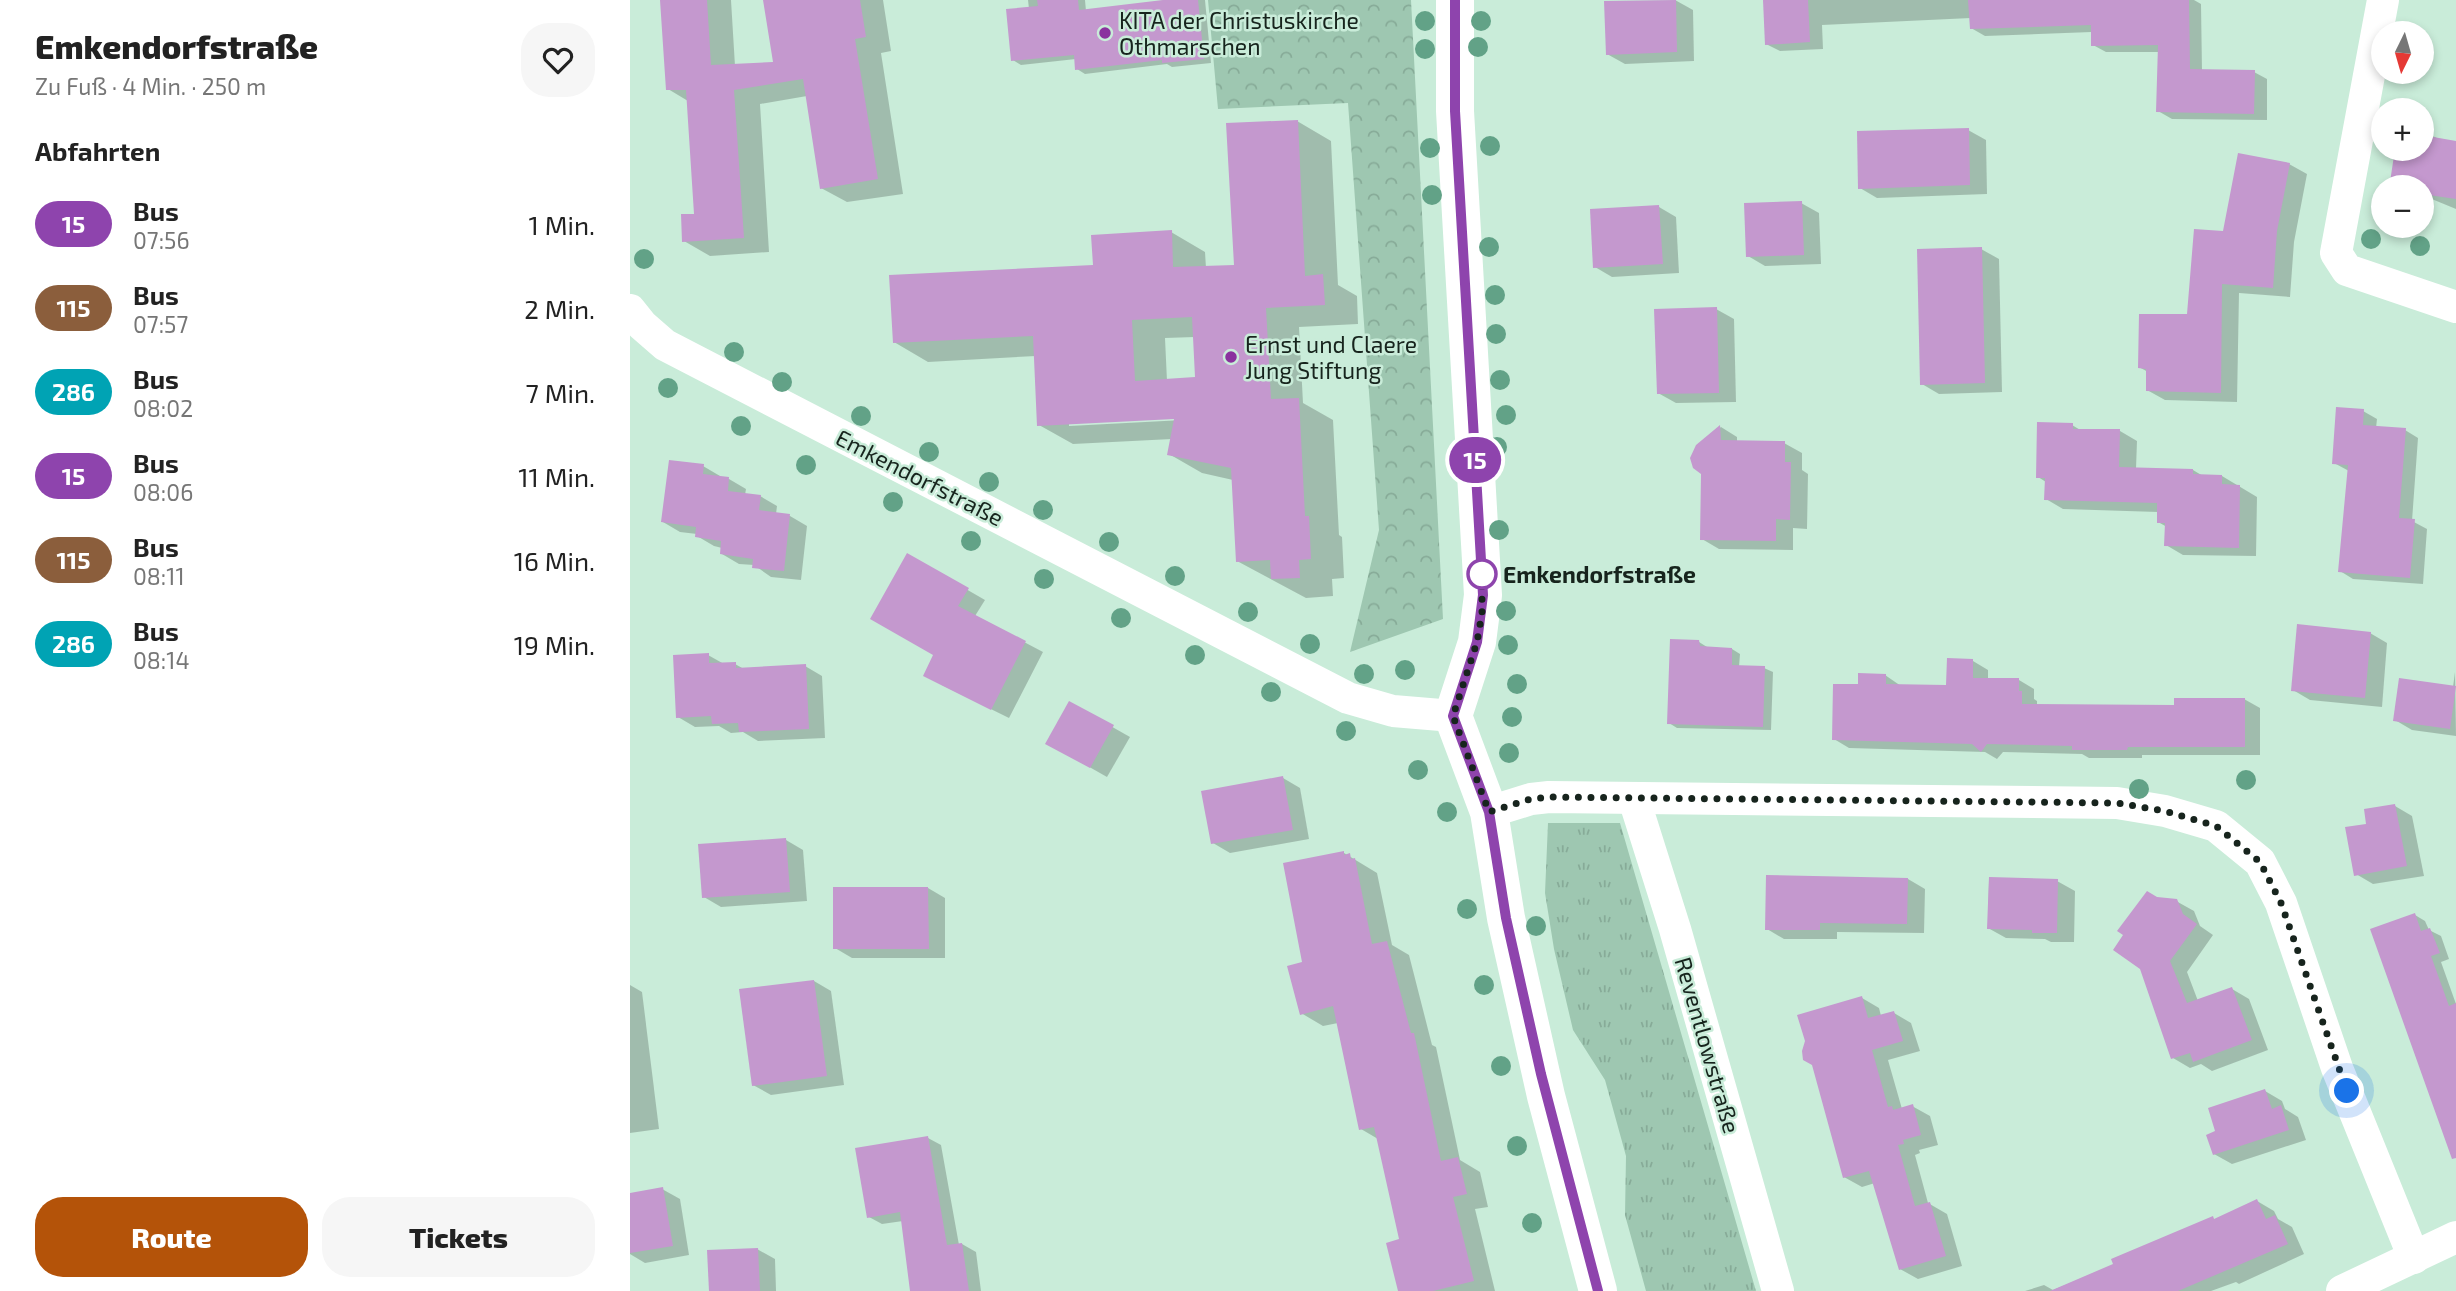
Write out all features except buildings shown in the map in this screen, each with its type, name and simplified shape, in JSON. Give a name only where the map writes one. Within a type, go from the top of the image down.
[{"type":"street","points":[[1455,0],[1455,111],[1483,595],[1477,642],[1453,716],[1489,812],[1506,918],[1546,1096],[1594,1286]]},
{"type":"street","points":[[2383,0],[2336,253],[2347,270],[2456,307]]},
{"type":"street","name":"Emkendorfstraße","points":[[630,310],[642,325],[665,345],[1348,698],[1393,711],[1453,716]]},
{"type":"street","points":[[1489,812],[1531,799],[1549,797],[2117,803],[2165,811],[2216,826],[2260,862],[2281,903],[2337,1068],[2414,1258]]},
{"type":"street","name":"Reventlowstraße","points":[[1634,799],[1675,929],[1777,1291]]},
{"type":"street","points":[[2342,1291],[2456,1237]]},
{"type":"green space","points":[[1208,0],[1411,0],[1443,619],[1350,652],[1379,530],[1348,103],[1218,109]]},
{"type":"green space","points":[[1548,823],[1620,823],[1756,1291],[1646,1291],[1625,1215],[1626,1156],[1605,1080],[1573,1030],[1554,949],[1545,893]]},
{"type":"bus line","name":"15","points":[[1455,0],[1455,111],[1483,595],[1477,642],[1453,716],[1489,812],[1506,918],[1546,1096],[1598,1291]]},
{"type":"place","name":"KITA der Christuskirche Othmarschen","points":[[1105,33]]},
{"type":"place","name":"Ernst und Claere Jung Stiftung","points":[[1231,357]]},
{"type":"place","name":"Emkendorfstraße","points":[[1482,574]]},
{"type":"route","points":[[1482,574],[1482,613],[1477,642],[1453,716],[1489,812],[1531,799],[1549,797],[2117,803],[2165,811],[2216,826],[2260,862],[2281,903],[2347,1091]]}]
